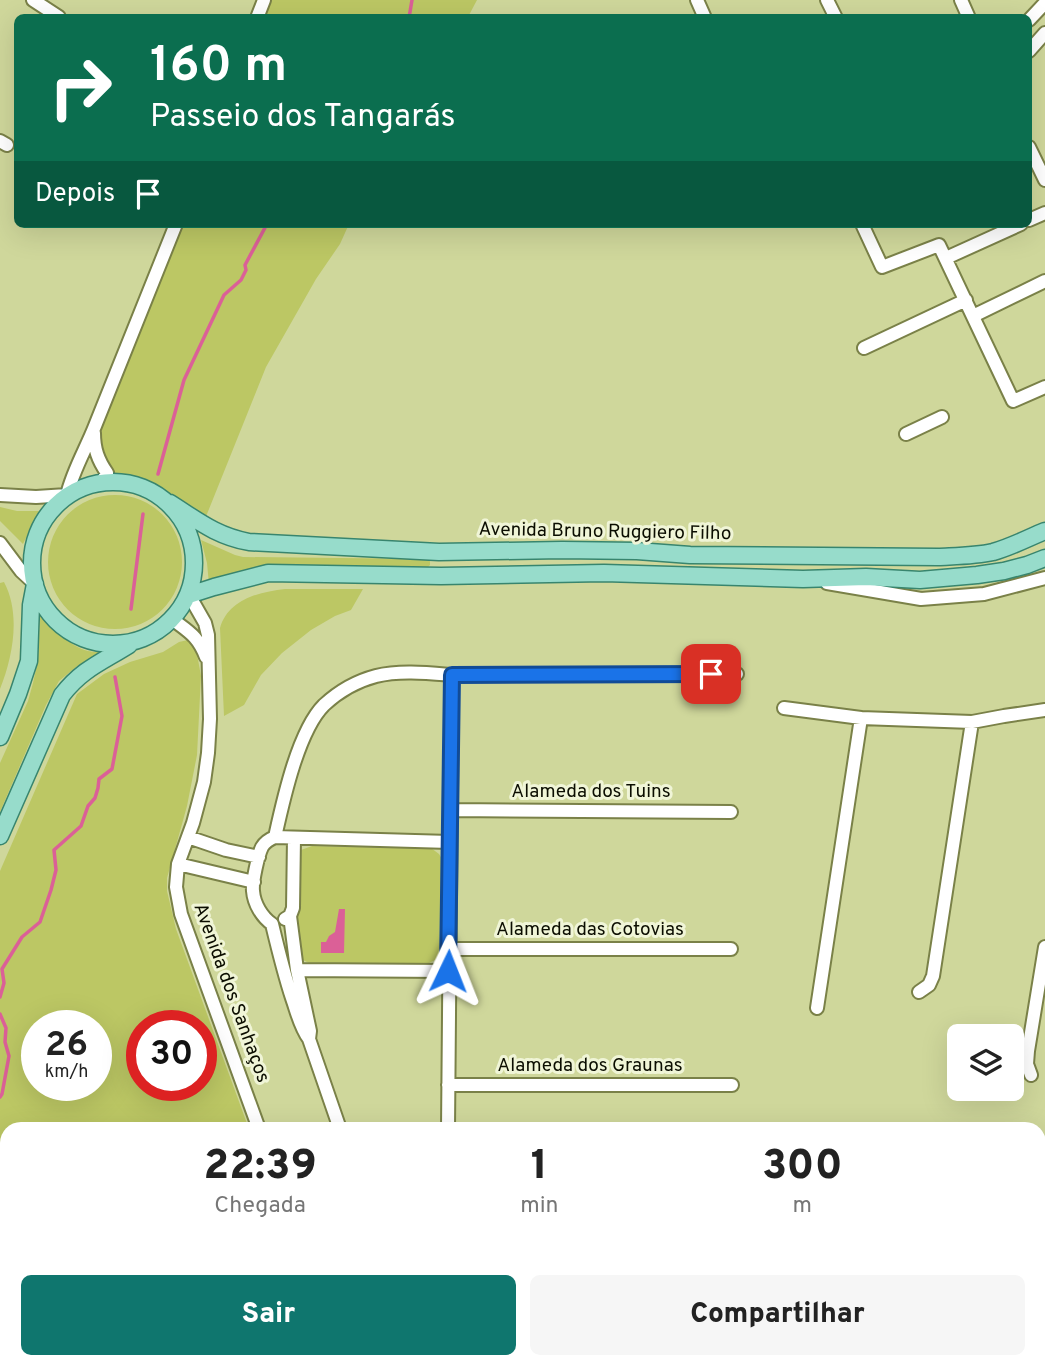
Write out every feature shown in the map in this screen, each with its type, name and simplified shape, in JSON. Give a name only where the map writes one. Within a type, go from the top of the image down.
[{"type":"main road","points":[[0,737],[29,661],[31,606],[35,584],[33,562],[37,538],[48,516],[66,495],[101,483],[122,483],[139,487],[170,503],[184,525],[191,543],[194,563],[189,595],[172,619],[155,633],[87,669],[62,695],[0,836]]},
{"type":"main road","name":"Avenida Bruno Ruggiero Filho","points":[[170,503],[217,533],[248,542],[439,552],[562,550],[690,555],[973,556],[1010,547],[1045,531]]},
{"type":"main road","points":[[439,552],[441,576]]},
{"type":"main road","points":[[189,595],[268,573],[441,576],[604,573],[920,580],[976,576],[1016,568],[1045,558]]},
{"type":"main road","points":[[35,584],[56,621],[79,637],[106,644],[134,642]]},
{"type":"street","points":[[33,0],[54,14]]},
{"type":"street","points":[[1032,17],[1045,2]]},
{"type":"street","points":[[1032,48],[1045,33]]},
{"type":"street","points":[[1032,153],[1045,180]]},
{"type":"street","points":[[0,495],[66,495],[72,474],[85,451],[174,228]]},
{"type":"street","points":[[864,228],[882,267],[939,245],[1013,401],[1045,387]]},
{"type":"street","points":[[946,258],[1012,228]]},
{"type":"street","points":[[974,316],[1045,281]]},
{"type":"street","points":[[864,348],[967,300]]},
{"type":"street","points":[[906,434],[942,417]]},
{"type":"street","points":[[95,426],[94,443],[98,459],[107,472],[101,483]]},
{"type":"street","points":[[0,543],[21,571],[35,584]]},
{"type":"street","points":[[803,579],[922,599],[984,594],[1045,578]]},
{"type":"street","name":"Avenida dos Sanhaços","points":[[189,595],[205,623],[209,648],[210,719],[204,782],[178,864],[176,887],[181,914],[256,1122]]},
{"type":"street","name":"Avenida dos Sanhaços","points":[[172,619],[198,639],[209,664]]},
{"type":"street","points":[[275,837],[284,796],[299,749],[311,724],[323,707],[346,688],[377,676],[413,673],[737,674]]},
{"type":"street","points":[[448,1122],[452,675]]},
{"type":"street","points":[[784,708],[862,718],[972,722],[1045,710]]},
{"type":"street","points":[[817,1008],[862,718]]},
{"type":"street","points":[[919,992],[929,985],[933,976],[972,722]]},
{"type":"street","name":"Alameda dos Tuins","points":[[451,810],[731,812]]},
{"type":"street","points":[[188,837],[226,850],[259,857]]},
{"type":"street","points":[[338,1122],[291,995],[272,924],[259,909],[253,890],[262,848],[269,839],[275,837],[450,842]]},
{"type":"street","points":[[294,838],[293,908],[290,916],[297,970],[310,1031],[309,1039]]},
{"type":"street","points":[[178,864],[254,882]]},
{"type":"street","points":[[272,924],[290,916]]},
{"type":"street","points":[[1031,1075],[1027,1063],[1028,1051],[1045,947]]},
{"type":"street","name":"Alameda das Cotovias","points":[[449,949],[731,949]]},
{"type":"street","points":[[297,970],[448,971]]},
{"type":"street","name":"Alameda dos Graunas","points":[[448,1085],[732,1085]]},
{"type":"green space","points":[[264,0],[477,0],[470,14],[259,14]]},
{"type":"green space","points":[[174,228],[347,228],[266,367],[203,524],[145,489],[124,484],[101,483],[95,426]]},
{"type":"green space","points":[[115,495],[141,500],[162,515],[177,536],[182,562],[177,588],[162,609],[141,624],[115,629],[89,624],[68,609],[53,588],[48,562],[53,536],[68,515],[89,500]]},
{"type":"green space","points":[[0,507],[17,511],[39,511],[23,544],[0,521]]},
{"type":"green space","points":[[201,540],[243,557],[427,559],[430,565],[427,568],[264,567],[243,570],[209,584]]},
{"type":"green space","points":[[4,582],[14,621],[11,649],[0,689],[0,583]]},
{"type":"green space","points":[[285,589],[363,589],[351,610],[311,630],[282,653],[261,675],[244,705],[224,716],[220,628],[224,618],[245,599]]},
{"type":"green space","points":[[42,614],[75,646],[100,652],[59,681],[0,812],[0,763],[28,701],[38,660]]},
{"type":"green space","points":[[188,640],[197,654],[201,676],[197,755],[187,806],[167,878],[167,891],[176,929],[206,1010],[126,1010],[126,1101],[217,1101],[217,1041],[246,1122],[0,1122],[0,871],[77,694],[104,674],[130,662],[163,652]]},
{"type":"green space","points":[[312,846],[431,848],[439,854],[445,864],[442,950],[437,959],[425,965],[311,964],[301,959],[298,953],[297,854]]},
{"type":"shaded area","points":[[339,909],[345,909],[344,953],[321,953],[321,942],[326,942],[335,932]]},
{"type":"waterway","points":[[410,14],[412,0]]},
{"type":"waterway","points":[[158,474],[184,380],[224,295],[241,280],[246,270],[245,265],[265,228]]},
{"type":"waterway","points":[[131,609],[143,514]]},
{"type":"waterway","points":[[0,997],[4,983],[2,969],[22,937],[40,922],[56,870],[54,850],[81,826],[88,806],[95,798],[99,779],[112,769],[122,716],[115,677]]},
{"type":"waterway","points":[[0,1014],[6,1028],[5,1042],[9,1056],[0,1097]]},
{"type":"route","points":[[448,971],[452,675],[711,674]]}]
